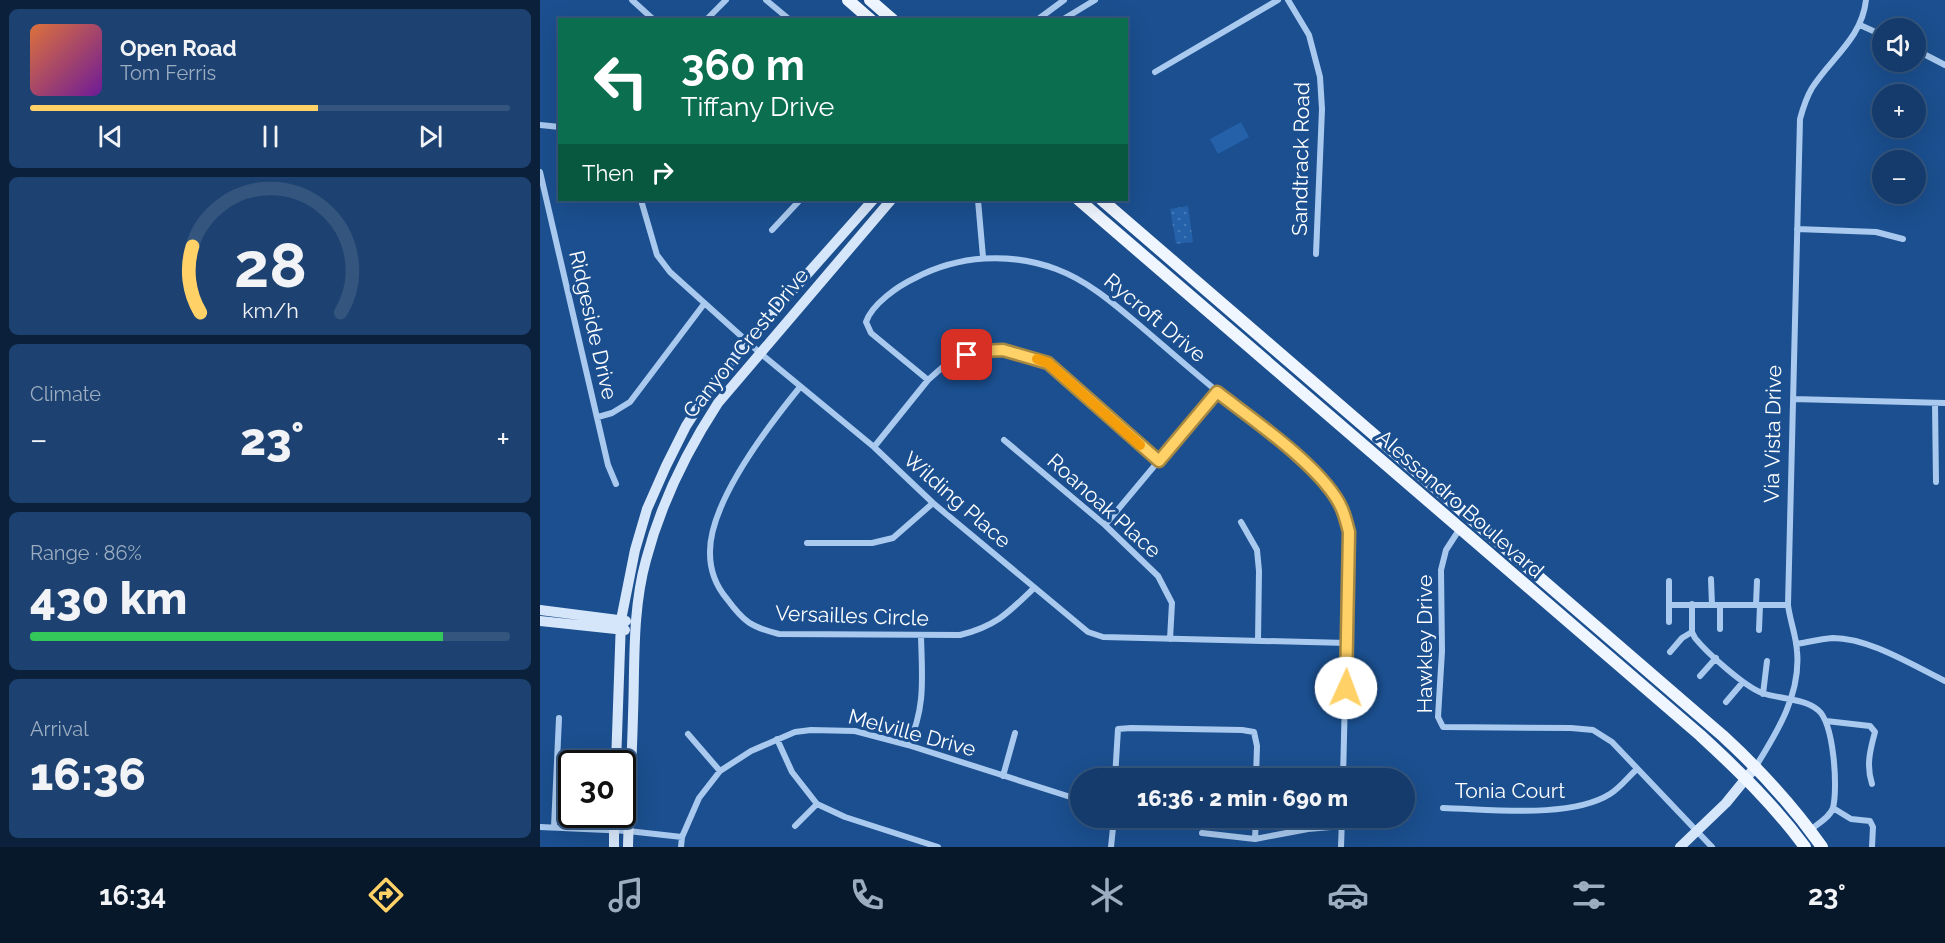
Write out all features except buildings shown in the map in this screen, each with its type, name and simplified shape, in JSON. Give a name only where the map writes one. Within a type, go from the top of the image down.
[{"type":"main road","points":[[848,0],[869,18]]},
{"type":"main road","points":[[870,0],[890,18]]},
{"type":"main road","name":"Canyon Crest Drive","points":[[616,750],[620,624],[635,550],[656,487],[686,426],[713,384],[747,342],[872,201]]},
{"type":"main road","name":"Canyon Crest Drive","points":[[628,847],[635,626],[645,562],[677,472],[698,433],[718,403],[890,201]]},
{"type":"main road","name":"Alessandro Boulevard","points":[[1080,201],[1682,720],[1747,779],[1784,818],[1805,847]]},
{"type":"main road","name":"Alessandro Boulevard","points":[[1103,201],[1755,766],[1822,847]]},
{"type":"main road","points":[[540,610],[635,626]]},
{"type":"main road","points":[[540,621],[620,624]]},
{"type":"main road","name":"Via Vista Drive","points":[[1680,847],[1747,779],[1755,766]]},
{"type":"main road","points":[[614,831],[614,847]]},
{"type":"street","points":[[632,0],[652,18]]},
{"type":"street","points":[[708,18],[726,0]]},
{"type":"street","points":[[765,0],[788,18]]},
{"type":"street","points":[[1040,18],[1064,0]]},
{"type":"street","points":[[1065,18],[1095,0]]},
{"type":"street","points":[[1155,72],[1278,0]]},
{"type":"street","name":"Sandtrack Road","points":[[1288,0],[1308,35],[1320,77],[1322,110],[1316,254]]},
{"type":"street","name":"Via Vista Drive","points":[[1755,766],[1777,730],[1797,677],[1796,644],[1788,605],[1798,136],[1804,103],[1813,88],[1852,40],[1860,25],[1866,0]]},
{"type":"street","points":[[1860,25],[1872,30]]},
{"type":"street","points":[[1926,56],[1945,66]]},
{"type":"street","points":[[540,124],[558,127]]},
{"type":"street","name":"Ridgeside Drive","points":[[540,172],[608,465],[616,484]]},
{"type":"street","name":"Wilding Place","points":[[641,201],[657,255],[670,272],[747,342],[874,447],[933,503],[1088,632],[1103,637],[1347,643]]},
{"type":"street","points":[[772,230],[799,201]]},
{"type":"street","points":[[978,201],[983,257]]},
{"type":"street","points":[[1797,230],[1876,232],[1903,239]]},
{"type":"street","name":"Rycroft Drive","points":[[928,380],[871,333],[866,322],[869,313],[908,282],[944,265],[983,257],[1036,263],[1056,269],[1088,284],[1217,392],[1283,443],[1311,469],[1329,488],[1342,508],[1349,532],[1343,768]]},
{"type":"street","points":[[598,417],[612,413],[630,402],[704,304]]},
{"type":"street","points":[[874,447],[928,380],[953,358],[982,351],[1003,350],[1048,363],[1159,461]]},
{"type":"street","name":"Versailles Circle","points":[[800,387],[774,418],[743,465],[717,519],[712,536],[710,554],[712,574],[717,586],[741,617],[756,628],[778,634],[960,635],[979,630],[1001,619],[1034,588]]},
{"type":"street","points":[[1105,525],[1217,392]]},
{"type":"street","points":[[1793,399],[1945,403]]},
{"type":"street","points":[[1935,403],[1936,482]]},
{"type":"street","name":"Roanoak Place","points":[[1004,441],[1105,525],[1158,576],[1172,603],[1170,639]]},
{"type":"street","points":[[807,543],[872,543],[893,538],[933,503]]},
{"type":"street","points":[[1241,522],[1257,550],[1258,640]]},
{"type":"street","name":"Hawkley Drive","points":[[1459,530],[1446,550],[1441,570],[1442,651],[1438,717],[1443,727],[1593,730],[1612,742],[1637,769]]},
{"type":"street","points":[[1712,579],[1712,605]]},
{"type":"street","points":[[1757,580],[1759,630]]},
{"type":"street","points":[[1669,581],[1669,622]]},
{"type":"street","points":[[1669,604],[1788,605]]},
{"type":"street","points":[[1692,604],[1692,632],[1698,642],[1743,682],[1763,694],[1816,709],[1826,721],[1835,779],[1833,808],[1810,830]]},
{"type":"street","points":[[1720,605],[1720,629]]},
{"type":"street","points":[[1670,652],[1682,638],[1692,632]]},
{"type":"street","points":[[908,746],[917,727],[923,695],[921,636]]},
{"type":"street","points":[[1796,644],[1832,638],[1852,640],[1877,649],[1945,681]]},
{"type":"street","points":[[1700,676],[1716,658]]},
{"type":"street","points":[[1763,694],[1767,661]]},
{"type":"street","points":[[1726,702],[1743,682]]},
{"type":"street","points":[[554,827],[560,718]]},
{"type":"street","points":[[1826,721],[1870,726],[1875,732],[1869,753],[1869,774],[1872,784]]},
{"type":"street","name":"Melville Drive","points":[[681,847],[681,837],[699,798],[720,771],[751,751],[795,732],[832,729],[855,731],[1070,797]]},
{"type":"street","points":[[1116,768],[1118,729],[1254,732],[1257,746],[1257,768]]},
{"type":"street","points":[[1003,776],[1015,733]]},
{"type":"street","points":[[688,734],[720,771]]},
{"type":"street","points":[[777,739],[792,772],[817,804],[855,821],[938,847]]},
{"type":"street","points":[[1637,769],[1712,847]]},
{"type":"street","name":"Tonia Court","points":[[1443,808],[1557,810],[1583,806],[1611,794],[1637,769]]},
{"type":"street","points":[[795,826],[817,804]]},
{"type":"street","points":[[1833,808],[1851,819],[1870,821],[1874,827],[1872,847]]},
{"type":"street","points":[[540,828],[628,831],[681,837]]},
{"type":"street","points":[[1111,847],[1113,828]]},
{"type":"street","points":[[1255,839],[1256,828]]},
{"type":"street","points":[[1202,833],[1255,839],[1319,828]]},
{"type":"street","points":[[1341,847],[1342,828]]},
{"type":"shaded area","points":[[1241,122],[1249,137],[1218,154],[1210,139]]},
{"type":"shaded area","points":[[1188,206],[1193,242],[1176,244],[1170,209]]},
{"type":"slow traffic","points":[[1037,359],[1048,363],[1140,445]]},
{"type":"route","points":[[967,355],[982,351],[1003,350],[1048,363],[1159,461],[1217,392],[1283,443],[1329,488],[1342,508],[1349,532],[1346,688]]}]
